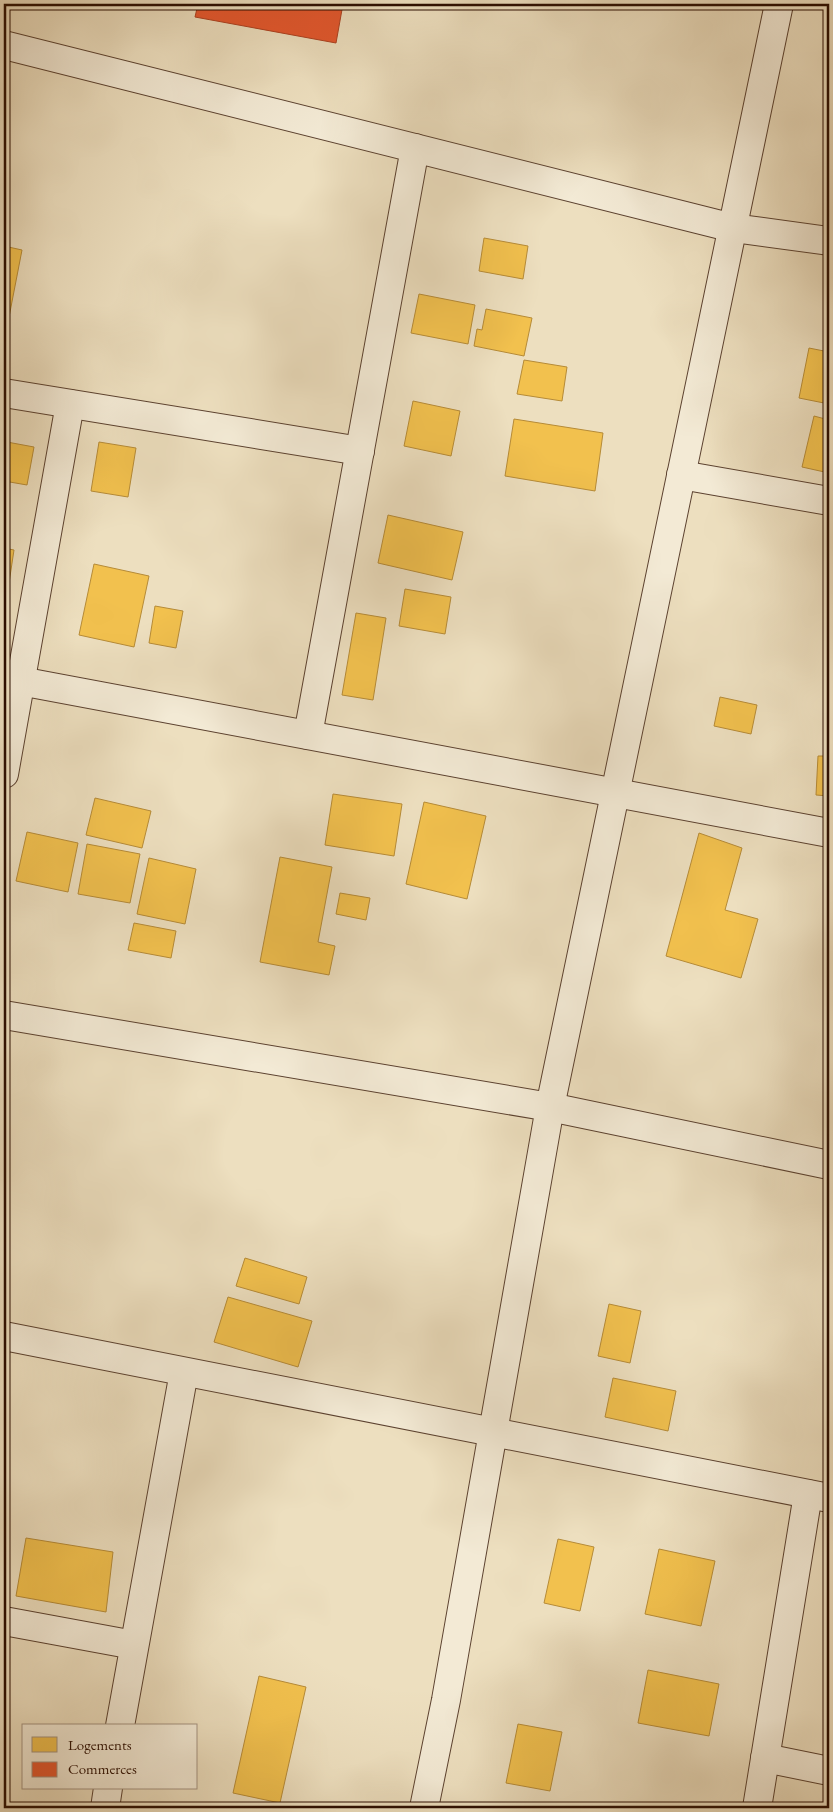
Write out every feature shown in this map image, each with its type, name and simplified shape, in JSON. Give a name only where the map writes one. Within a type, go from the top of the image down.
[{"type":"street","points":[[424,1808],[550,1107],[779,4]]},
{"type":"street","points":[[4,45],[733,228],[829,241]]},
{"type":"street","points":[[308,735],[415,148]]},
{"type":"street","points":[[4,393],[360,451]]},
{"type":"street","points":[[4,774],[70,404]]},
{"type":"street","points":[[682,475],[829,501]]},
{"type":"street","points":[[20,681],[829,833]]},
{"type":"street","points":[[4,1015],[550,1107],[829,1165]]},
{"type":"street","points":[[4,1336],[819,1496],[765,1758],[757,1808]]},
{"type":"street","points":[[120,1724],[184,1372]]},
{"type":"street","points":[[4,1621],[134,1645]]},
{"type":"street","points":[[765,1758],[829,1771]]},
{"type":"street","points":[[105,1808],[108,1790]]},
{"type":"building: Logements","points":[[484,238],[528,246],[523,279],[479,271]]},
{"type":"building: Logements","points":[[4,246],[22,250],[4,343]]},
{"type":"building: Logements","points":[[419,294],[475,305],[468,344],[411,333]]},
{"type":"building: Logements","points":[[486,309],[532,318],[524,356],[474,346],[477,329],[482,330]]},
{"type":"building: Logements","points":[[809,348],[829,352],[829,404],[799,398]]},
{"type":"building: Logements","points":[[524,360],[567,367],[562,401],[517,394]]},
{"type":"building: Logements","points":[[413,401],[460,411],[451,456],[404,446]]},
{"type":"building: Logements","points":[[814,416],[829,420],[829,473],[802,467]]},
{"type":"building: Logements","points":[[514,419],[603,433],[595,491],[505,476]]},
{"type":"building: Logements","points":[[7,442],[34,447],[27,485],[4,481]]},
{"type":"building: Logements","points":[[99,442],[136,448],[128,497],[91,491]]},
{"type":"building: Logements","points":[[388,515],[463,532],[452,580],[378,563]]},
{"type":"building: Logements","points":[[4,548],[14,550],[9,583],[4,582]]},
{"type":"building: Logements","points":[[94,564],[149,576],[134,647],[79,635]]},
{"type":"building: Logements","points":[[405,589],[451,597],[445,634],[399,626]]},
{"type":"building: Logements","points":[[155,606],[183,611],[176,648],[149,643]]},
{"type":"building: Logements","points":[[356,613],[386,618],[373,700],[342,695]]},
{"type":"building: Logements","points":[[720,697],[757,705],[751,734],[714,726]]},
{"type":"building: Logements","points":[[818,756],[829,756],[829,796],[816,795]]},
{"type":"building: Logements","points":[[333,794],[402,804],[394,856],[325,845]]},
{"type":"building: Logements","points":[[95,798],[151,811],[142,848],[86,835]]},
{"type":"building: Logements","points":[[424,802],[486,816],[467,899],[406,884]]},
{"type":"building: Logements","points":[[27,832],[78,843],[68,892],[16,881]]},
{"type":"building: Logements","points":[[699,833],[742,848],[725,910],[758,919],[741,978],[666,956]]},
{"type":"building: Logements","points":[[87,844],[140,854],[130,903],[78,894]]},
{"type":"building: Logements","points":[[280,857],[332,867],[318,942],[335,946],[329,975],[260,962]]},
{"type":"building: Logements","points":[[149,858],[196,869],[185,924],[137,914]]},
{"type":"building: Logements","points":[[340,893],[370,898],[366,920],[336,914]]},
{"type":"building: Logements","points":[[134,923],[176,931],[171,958],[128,950]]},
{"type":"building: Logements","points":[[245,1258],[307,1277],[299,1304],[236,1286]]},
{"type":"building: Logements","points":[[228,1297],[312,1321],[298,1367],[214,1342]]},
{"type":"building: Logements","points":[[609,1304],[641,1311],[630,1363],[598,1356]]},
{"type":"building: Logements","points":[[613,1378],[676,1391],[668,1431],[605,1417]]},
{"type":"building: Logements","points":[[26,1538],[113,1552],[106,1612],[16,1596]]},
{"type":"building: Logements","points":[[558,1539],[594,1547],[580,1611],[544,1603]]},
{"type":"building: Logements","points":[[659,1549],[715,1561],[701,1626],[645,1614]]},
{"type":"building: Logements","points":[[648,1670],[719,1684],[709,1736],[638,1723]]},
{"type":"building: Logements","points":[[259,1676],[306,1687],[280,1803],[233,1793]]},
{"type":"building: Logements","points":[[518,1724],[562,1732],[550,1791],[506,1783]]},
{"type":"building: Commerces","points":[[198,4],[343,4],[336,43],[195,17]]}]
